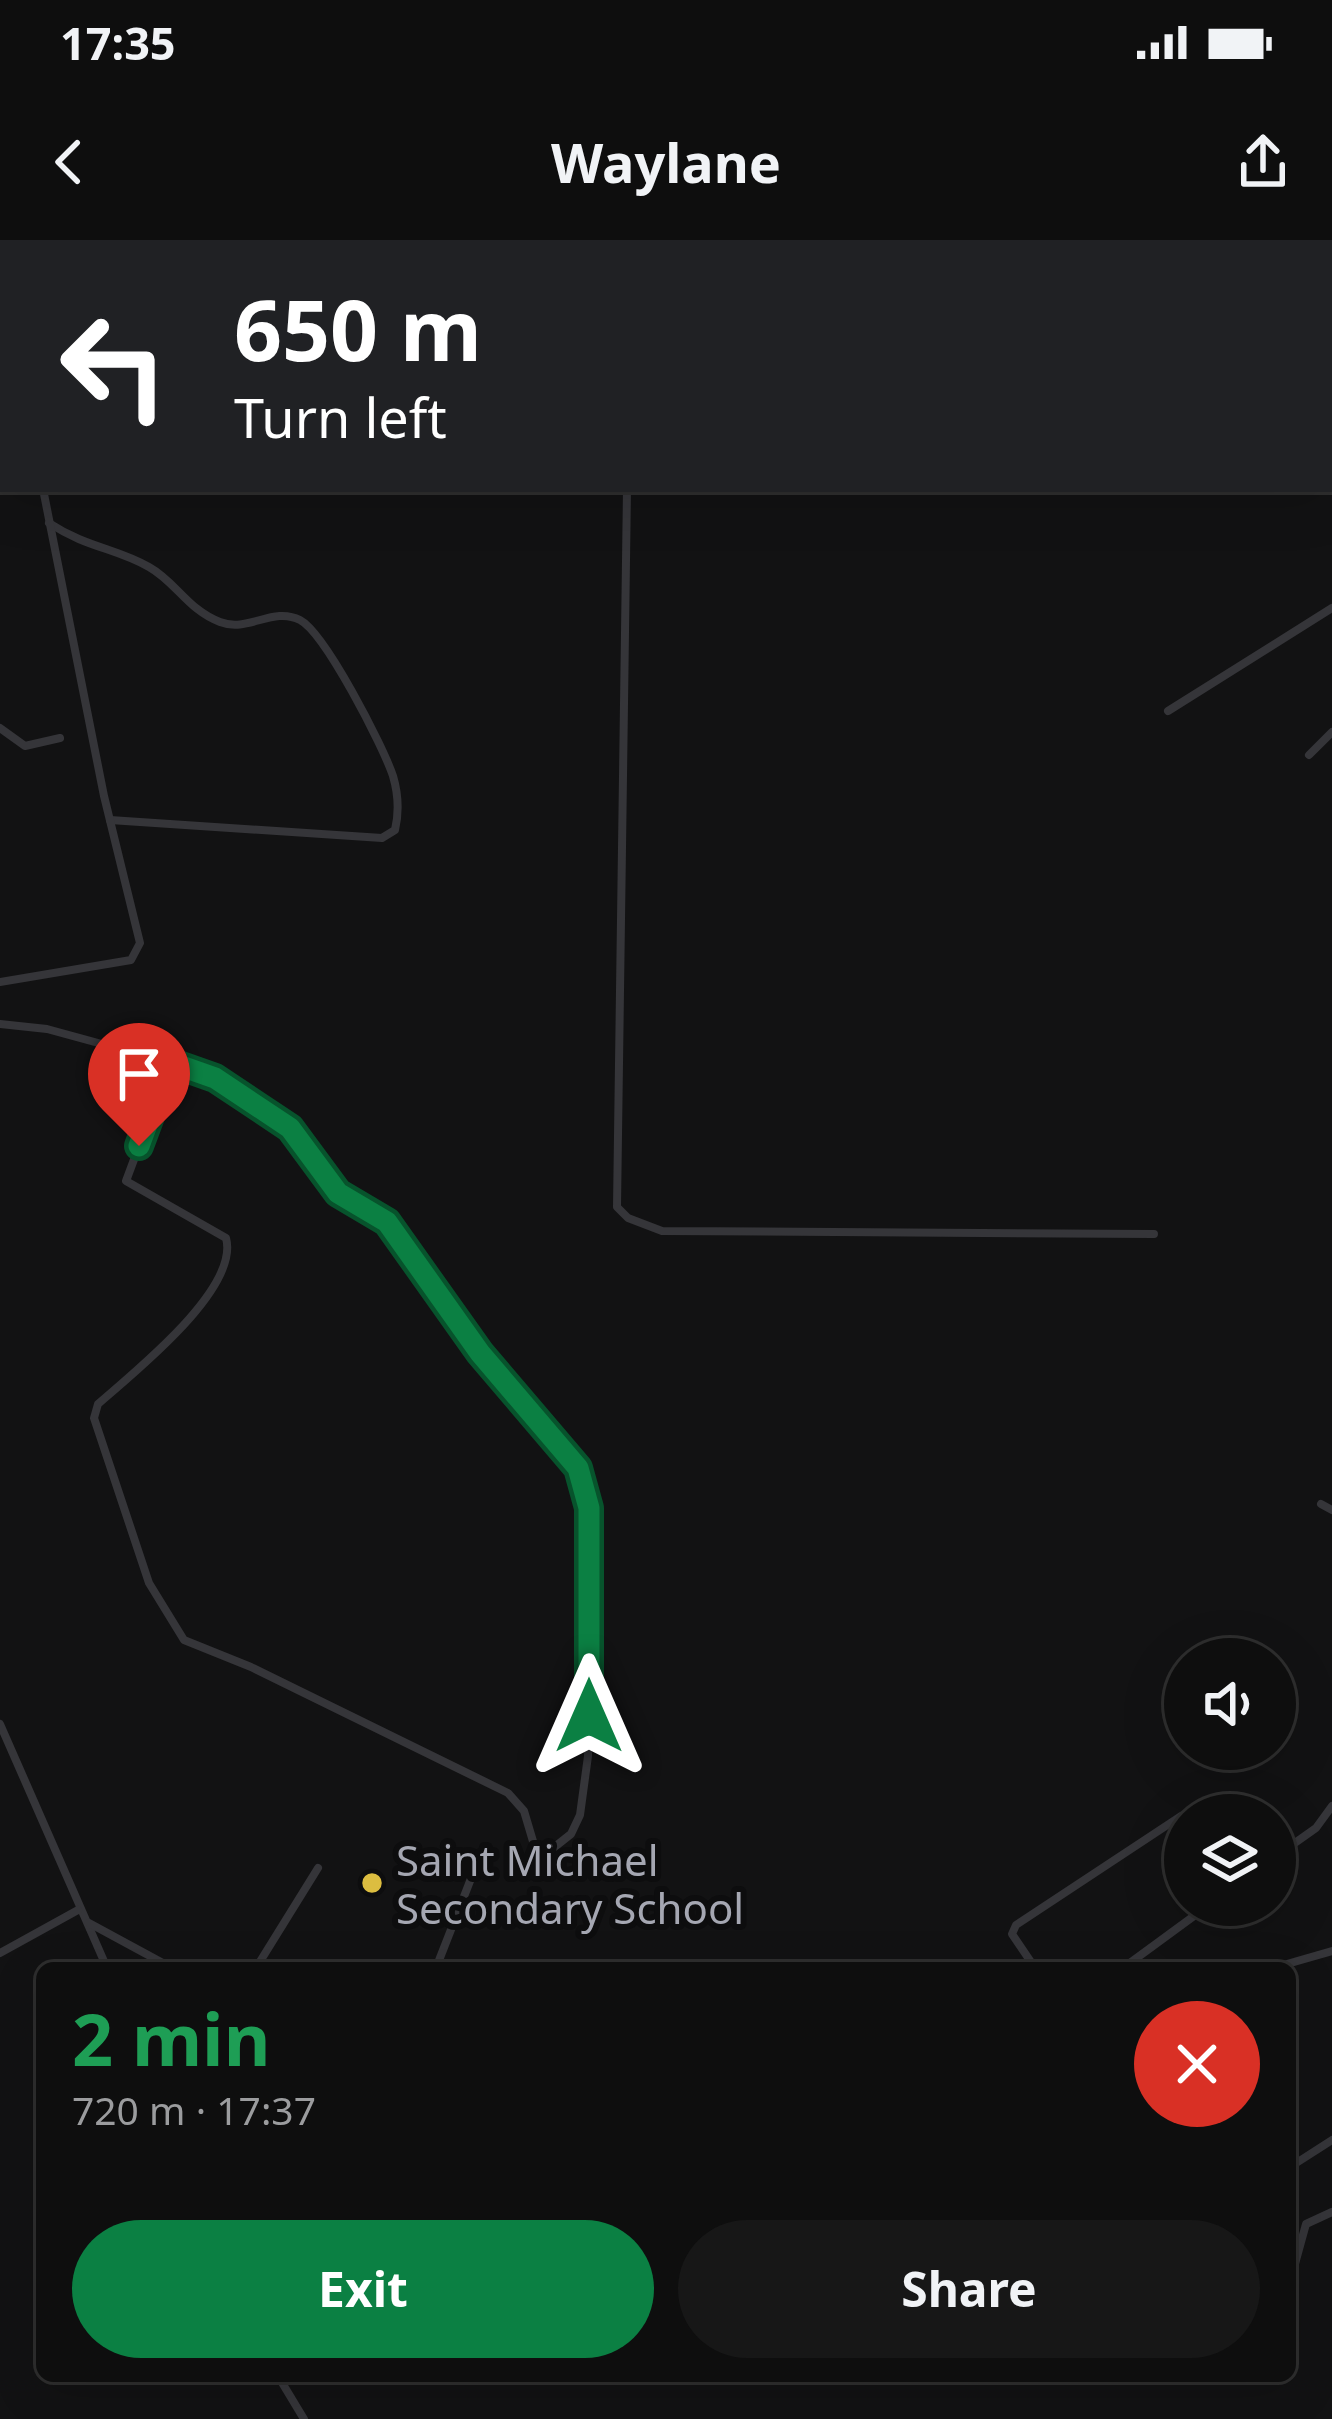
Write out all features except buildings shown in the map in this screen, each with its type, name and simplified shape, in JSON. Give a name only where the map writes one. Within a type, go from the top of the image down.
[{"type":"street","points":[[0,982],[136,957],[140,943],[110,820],[44,492]]},
{"type":"street","points":[[627,492],[617,1207],[628,1219],[662,1231],[1154,1234]]},
{"type":"street","points":[[49,523],[89,548],[155,570],[185,603],[220,622],[248,626],[288,616],[302,621],[320,641],[365,722],[397,793],[394,830],[382,838],[110,820]]},
{"type":"street","points":[[1168,711],[1332,608]]},
{"type":"street","points":[[0,728],[25,746],[60,738]]},
{"type":"street","points":[[1309,755],[1332,732]]},
{"type":"street","points":[[0,1024],[28,1024],[161,1059],[215,1078],[290,1128],[338,1193],[387,1222],[480,1353],[578,1468],[589,1508],[588,1756],[580,1814],[556,1848],[547,1852],[535,1848],[524,1811],[508,1793],[251,1666],[184,1640],[149,1582],[94,1418],[98,1404],[191,1318],[228,1252],[226,1238],[127,1181],[158,1095],[161,1059]]},
{"type":"street","points":[[1321,1504],[1332,1510]]},
{"type":"street","points":[[0,1724],[104,1962]]},
{"type":"street","points":[[1296,1838],[1332,1806]]},
{"type":"street","points":[[1326,1816],[1332,1833]]},
{"type":"street","points":[[1031,1962],[1014,1938],[1016,1925],[1164,1827]]},
{"type":"street","points":[[260,1962],[318,1868]]},
{"type":"street","points":[[438,1962],[472,1876]]},
{"type":"street","points":[[0,1953],[78,1910]]},
{"type":"street","points":[[88,1923],[161,1962]]},
{"type":"street","points":[[1131,1962],[1180,1926]]},
{"type":"street","points":[[1294,1962],[1332,1951]]},
{"type":"street","points":[[1296,2163],[1332,2140]]},
{"type":"street","points":[[1296,2261],[1308,2219],[1332,2212]]},
{"type":"street","points":[[282,2382],[304,2419]]},
{"type":"place","name":"Saint Michael Secondary School","points":[[372,1883]]},
{"type":"route","points":[[139,1146],[158,1095],[161,1059],[215,1078],[290,1128],[338,1193],[387,1222],[480,1353],[578,1468],[589,1508],[589,1716]]}]
